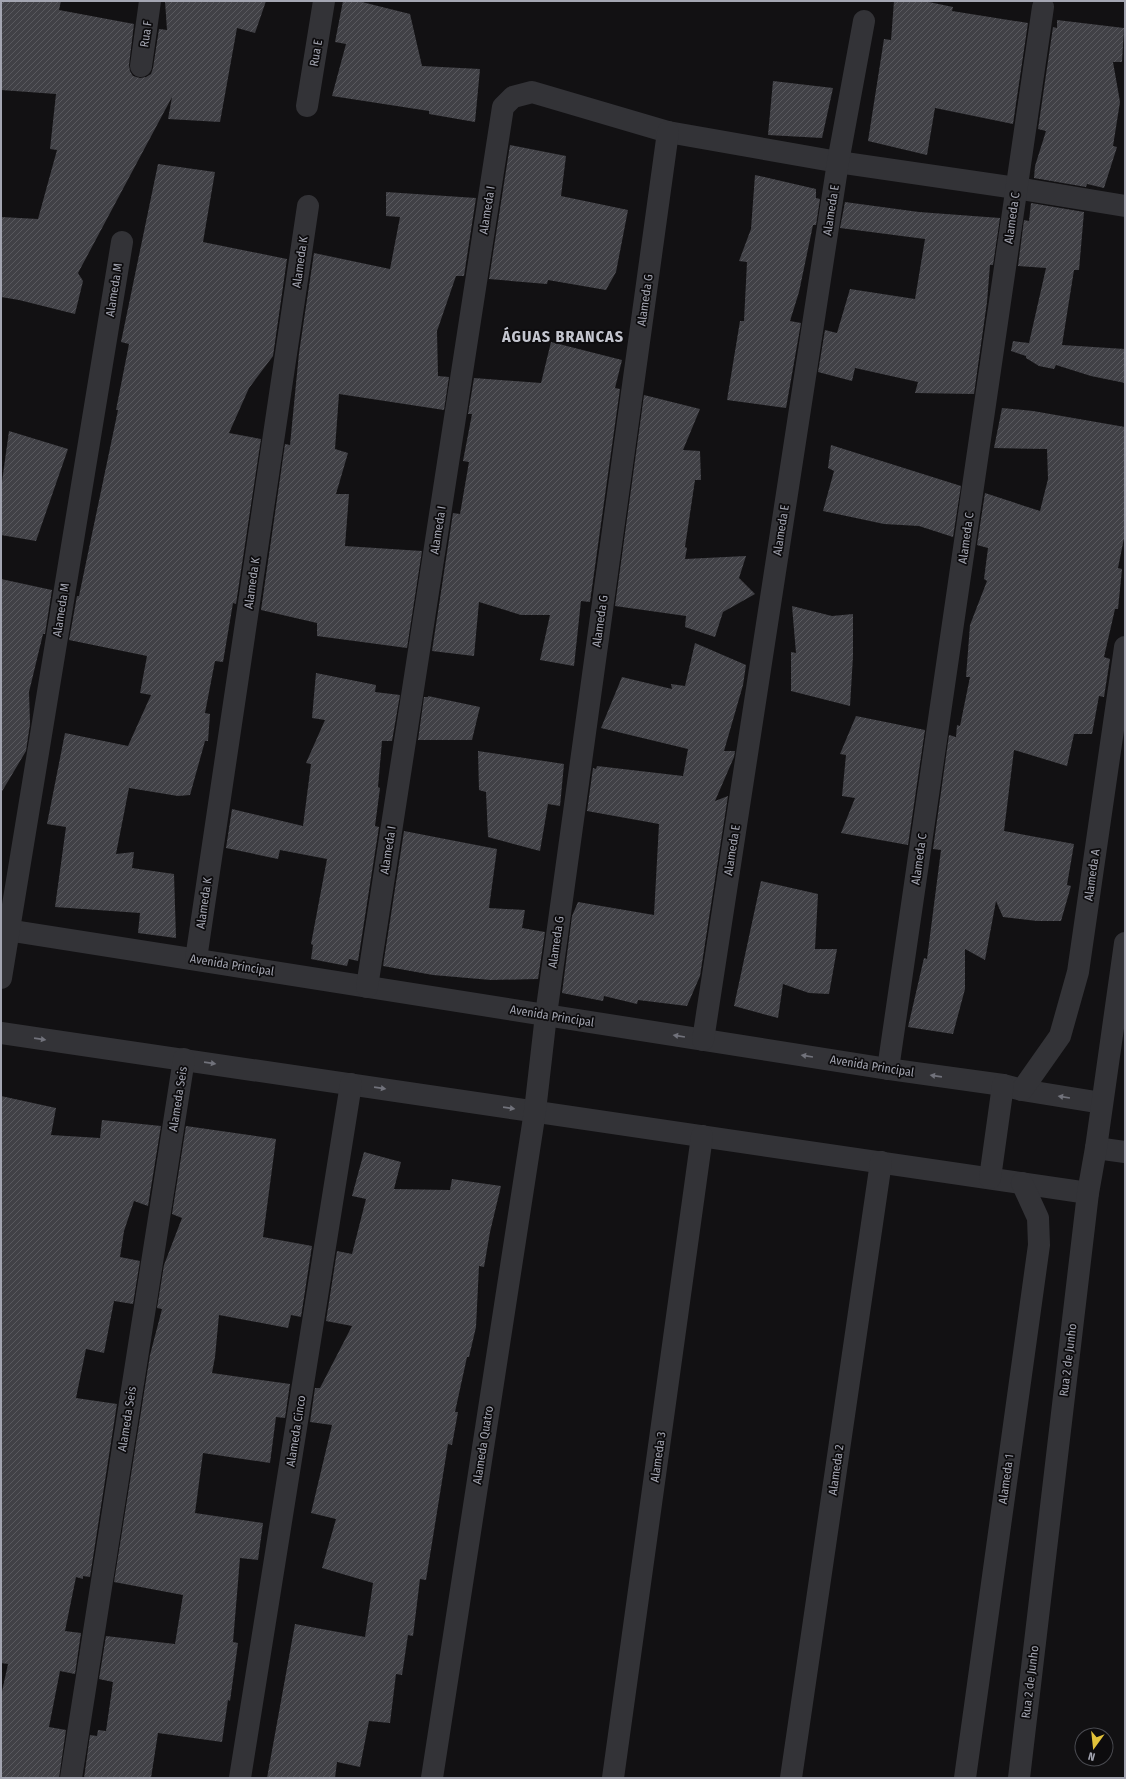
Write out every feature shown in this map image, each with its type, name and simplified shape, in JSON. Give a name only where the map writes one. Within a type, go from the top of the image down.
[{"type":"street","name":"Rua F","points":[[141,66],[150,1]]},
{"type":"street","name":"Rua E","points":[[306,106],[324,1]]},
{"type":"street","name":"Alameda C","points":[[888,1069],[1043,7]]},
{"type":"street","name":"Alameda E","points":[[703,1040],[838,162],[864,21]]},
{"type":"street","name":"Alameda I","points":[[367,987],[503,107],[513,97],[532,92],[668,132]]},
{"type":"street","points":[[668,132],[838,162],[1016,188],[1125,206]]},
{"type":"street","name":"Alameda G","points":[[535,1111],[546,1015],[668,132]]},
{"type":"street","name":"Alameda K","points":[[196,959],[308,206]]},
{"type":"street","name":"Alameda M","points":[[1,978],[5,929],[122,242]]},
{"type":"street","name":"Alameda A","points":[[1013,1088],[1060,1036],[1078,972],[1125,647]]},
{"type":"street","name":"Avenida Principal","points":[[5,929],[1102,1103]]},
{"type":"street","name":"Rua 2 de Junho","points":[[1019,1778],[1088,1193],[1096,1148],[1125,943]]},
{"type":"street","points":[[1,1033],[1088,1193]]},
{"type":"street","name":"Alameda Seis","points":[[71,1778],[184,1060]]},
{"type":"street","name":"Alameda Cinco","points":[[240,1778],[351,1084]]},
{"type":"street","points":[[990,1178],[1013,1088]]},
{"type":"street","name":"Alameda Quatro","points":[[432,1778],[535,1111]]},
{"type":"street","name":"Alameda 3","points":[[613,1778],[702,1136]]},
{"type":"street","points":[[1096,1148],[1125,1152]]},
{"type":"street","name":"Alameda 2","points":[[791,1778],[881,1162]]},
{"type":"street","name":"Alameda 1","points":[[965,1778],[1039,1245],[1038,1218],[1022,1183]]},
{"type":"building","points":[[1,1],[61,1],[59,10],[134,24],[129,65],[133,76],[140,78],[151,74],[159,29],[167,30],[165,1],[266,1],[255,33],[237,28],[220,122],[168,119],[172,97],[78,273],[83,281],[75,314],[1,297],[1,217],[38,219],[57,150],[50,149],[56,94],[1,90]]},
{"type":"building","points":[[343,1],[358,1],[410,14],[422,66],[480,69],[475,122],[429,114],[429,111],[332,96],[346,44],[335,42]]},
{"type":"building","points":[[894,1],[924,1],[953,7],[952,11],[1028,23],[1013,124],[935,108],[927,155],[868,141],[884,39],[891,40]]},
{"type":"building","points":[[1057,20],[1124,28],[1122,62],[1113,62],[1120,102],[1113,146],[1117,147],[1104,188],[1087,184],[1086,187],[1034,178],[1035,166],[1046,131],[1038,129],[1053,27],[1057,28]]},
{"type":"building","points":[[773,81],[833,88],[822,138],[768,135]]},
{"type":"building","points":[[510,145],[566,156],[561,196],[628,210],[616,272],[606,290],[548,280],[547,284],[489,279]]},
{"type":"building","points":[[158,164],[215,172],[203,242],[287,259],[273,356],[249,388],[229,433],[261,439],[236,604],[233,603],[223,662],[215,661],[205,713],[210,714],[208,741],[205,741],[190,795],[178,796],[129,788],[116,854],[134,852],[132,868],[174,874],[176,938],[138,933],[140,913],[55,907],[66,827],[47,824],[65,733],[128,746],[151,695],[140,693],[147,656],[69,640],[77,596],[79,596],[118,410],[116,410],[129,344],[121,342]]},
{"type":"building","points":[[755,175],[816,189],[816,198],[820,199],[816,225],[813,225],[799,292],[790,321],[801,323],[786,408],[727,400],[740,321],[744,321],[747,262],[739,261],[751,229]]},
{"type":"building","points":[[386,192],[476,198],[464,276],[456,276],[437,331],[438,376],[449,377],[444,410],[339,394],[335,449],[348,453],[336,494],[349,494],[345,546],[422,551],[407,648],[317,636],[317,623],[261,610],[285,444],[290,445],[299,353],[314,253],[390,269],[400,217],[386,216]]},
{"type":"building","points":[[845,202],[919,212],[1000,218],[993,265],[990,265],[987,302],[974,394],[915,393],[918,382],[855,368],[852,381],[818,372],[825,330],[837,333],[850,289],[915,299],[925,239],[840,228]]},
{"type":"building","points":[[1031,203],[1084,212],[1079,270],[1074,270],[1062,345],[1125,349],[1125,383],[1091,376],[1056,365],[1054,369],[1039,366],[1026,358],[1026,356],[1011,351],[1013,341],[1029,343],[1046,268],[1018,266],[1024,220],[1029,221]]},
{"type":"building","points":[[551,342],[622,360],[615,388],[620,389],[590,602],[581,601],[574,666],[540,660],[550,615],[521,615],[479,602],[474,656],[432,651],[453,513],[460,514],[469,462],[463,461],[472,414],[468,414],[474,378],[541,383]]},
{"type":"building","points":[[644,395],[700,409],[683,450],[700,451],[701,480],[695,480],[685,547],[687,548],[685,559],[746,556],[739,578],[755,594],[723,612],[715,637],[685,627],[686,616],[615,606]]},
{"type":"building","points":[[1002,408],[1033,411],[1125,427],[1125,533],[1118,568],[1122,569],[1118,609],[1115,609],[1104,657],[1110,659],[1104,697],[1099,696],[1092,734],[1074,734],[1067,766],[1014,750],[1004,831],[1074,844],[1067,885],[1071,886],[1061,921],[1037,921],[1003,917],[996,901],[985,960],[965,949],[965,989],[953,1034],[908,1027],[924,958],[927,959],[941,850],[933,849],[949,735],[956,737],[957,725],[960,726],[970,677],[966,677],[970,625],[987,581],[984,579],[988,548],[977,545],[985,493],[1040,511],[1048,479],[1047,449],[994,448]]},
{"type":"building","points":[[9,431],[68,449],[36,541],[1,535],[1,489]]},
{"type":"building","points":[[831,445],[961,486],[953,537],[919,526],[884,524],[823,511],[834,471],[828,468]]},
{"type":"building","points":[[1,579],[52,590],[45,634],[43,634],[29,692],[30,724],[26,751],[1,793]]},
{"type":"building","points":[[792,606],[832,616],[853,614],[853,656],[850,706],[791,691],[791,652],[796,653]]},
{"type":"building","points":[[695,643],[746,665],[743,685],[724,751],[735,751],[734,757],[715,801],[728,796],[700,976],[687,1006],[638,1000],[637,1004],[604,996],[603,1001],[562,993],[572,916],[578,902],[654,915],[659,824],[587,811],[593,768],[596,769],[597,766],[683,776],[688,749],[601,728],[622,677],[672,689],[671,684],[685,686]]},
{"type":"building","points":[[316,673],[376,685],[375,692],[400,695],[392,741],[382,741],[378,787],[380,788],[375,826],[379,827],[358,961],[349,959],[347,966],[311,959],[313,945],[311,944],[327,859],[280,850],[278,859],[226,848],[232,809],[303,826],[311,764],[306,763],[325,720],[312,718]]},
{"type":"building","points":[[428,696],[480,707],[472,740],[418,740],[424,697]]},
{"type":"building","points":[[856,716],[925,730],[908,845],[841,833],[855,798],[842,796],[846,755],[840,754]]},
{"type":"building","points":[[478,751],[564,764],[560,806],[548,804],[540,851],[488,837],[486,792],[479,790]]},
{"type":"building","points":[[404,831],[497,849],[489,908],[525,910],[522,928],[545,932],[538,979],[491,980],[433,975],[383,966]]},
{"type":"building","points":[[761,881],[818,894],[815,949],[837,949],[829,994],[809,993],[783,984],[778,1018],[734,1006]]},
{"type":"building","points":[[1,1096],[56,1108],[51,1135],[100,1138],[102,1120],[161,1126],[148,1206],[134,1201],[124,1231],[120,1257],[140,1261],[133,1304],[114,1301],[104,1353],[86,1349],[76,1398],[117,1404],[90,1577],[83,1576],[83,1579],[76,1577],[65,1631],[81,1633],[75,1674],[60,1671],[49,1727],[66,1730],[59,1778],[1,1778],[1,1696],[8,1664],[1,1663]]},
{"type":"building","points":[[186,1126],[276,1139],[263,1237],[312,1246],[301,1317],[291,1315],[288,1328],[219,1315],[212,1373],[290,1384],[285,1418],[276,1417],[270,1463],[203,1453],[195,1513],[263,1523],[258,1560],[240,1558],[233,1642],[238,1643],[230,1701],[228,1700],[222,1742],[158,1733],[151,1778],[84,1778],[90,1735],[97,1736],[98,1730],[106,1731],[113,1682],[99,1679],[106,1636],[175,1644],[183,1595],[114,1582],[150,1355],[162,1309],[157,1308],[164,1265],[182,1218],[172,1214]]},
{"type":"building","points":[[364,1152],[401,1162],[394,1189],[450,1190],[452,1179],[501,1186],[490,1232],[484,1267],[479,1266],[476,1327],[469,1357],[467,1357],[455,1412],[458,1412],[452,1445],[448,1444],[426,1580],[420,1579],[413,1636],[408,1635],[402,1675],[396,1674],[390,1723],[369,1721],[360,1767],[337,1762],[335,1778],[267,1778],[295,1624],[365,1637],[373,1583],[322,1568],[336,1519],[311,1513],[332,1425],[310,1422],[315,1388],[320,1388],[352,1326],[326,1321],[337,1251],[352,1254],[366,1199],[352,1196]]},
{"type":"district","name":"ÁGUAS BRANCAS","points":[[563,336]]}]
